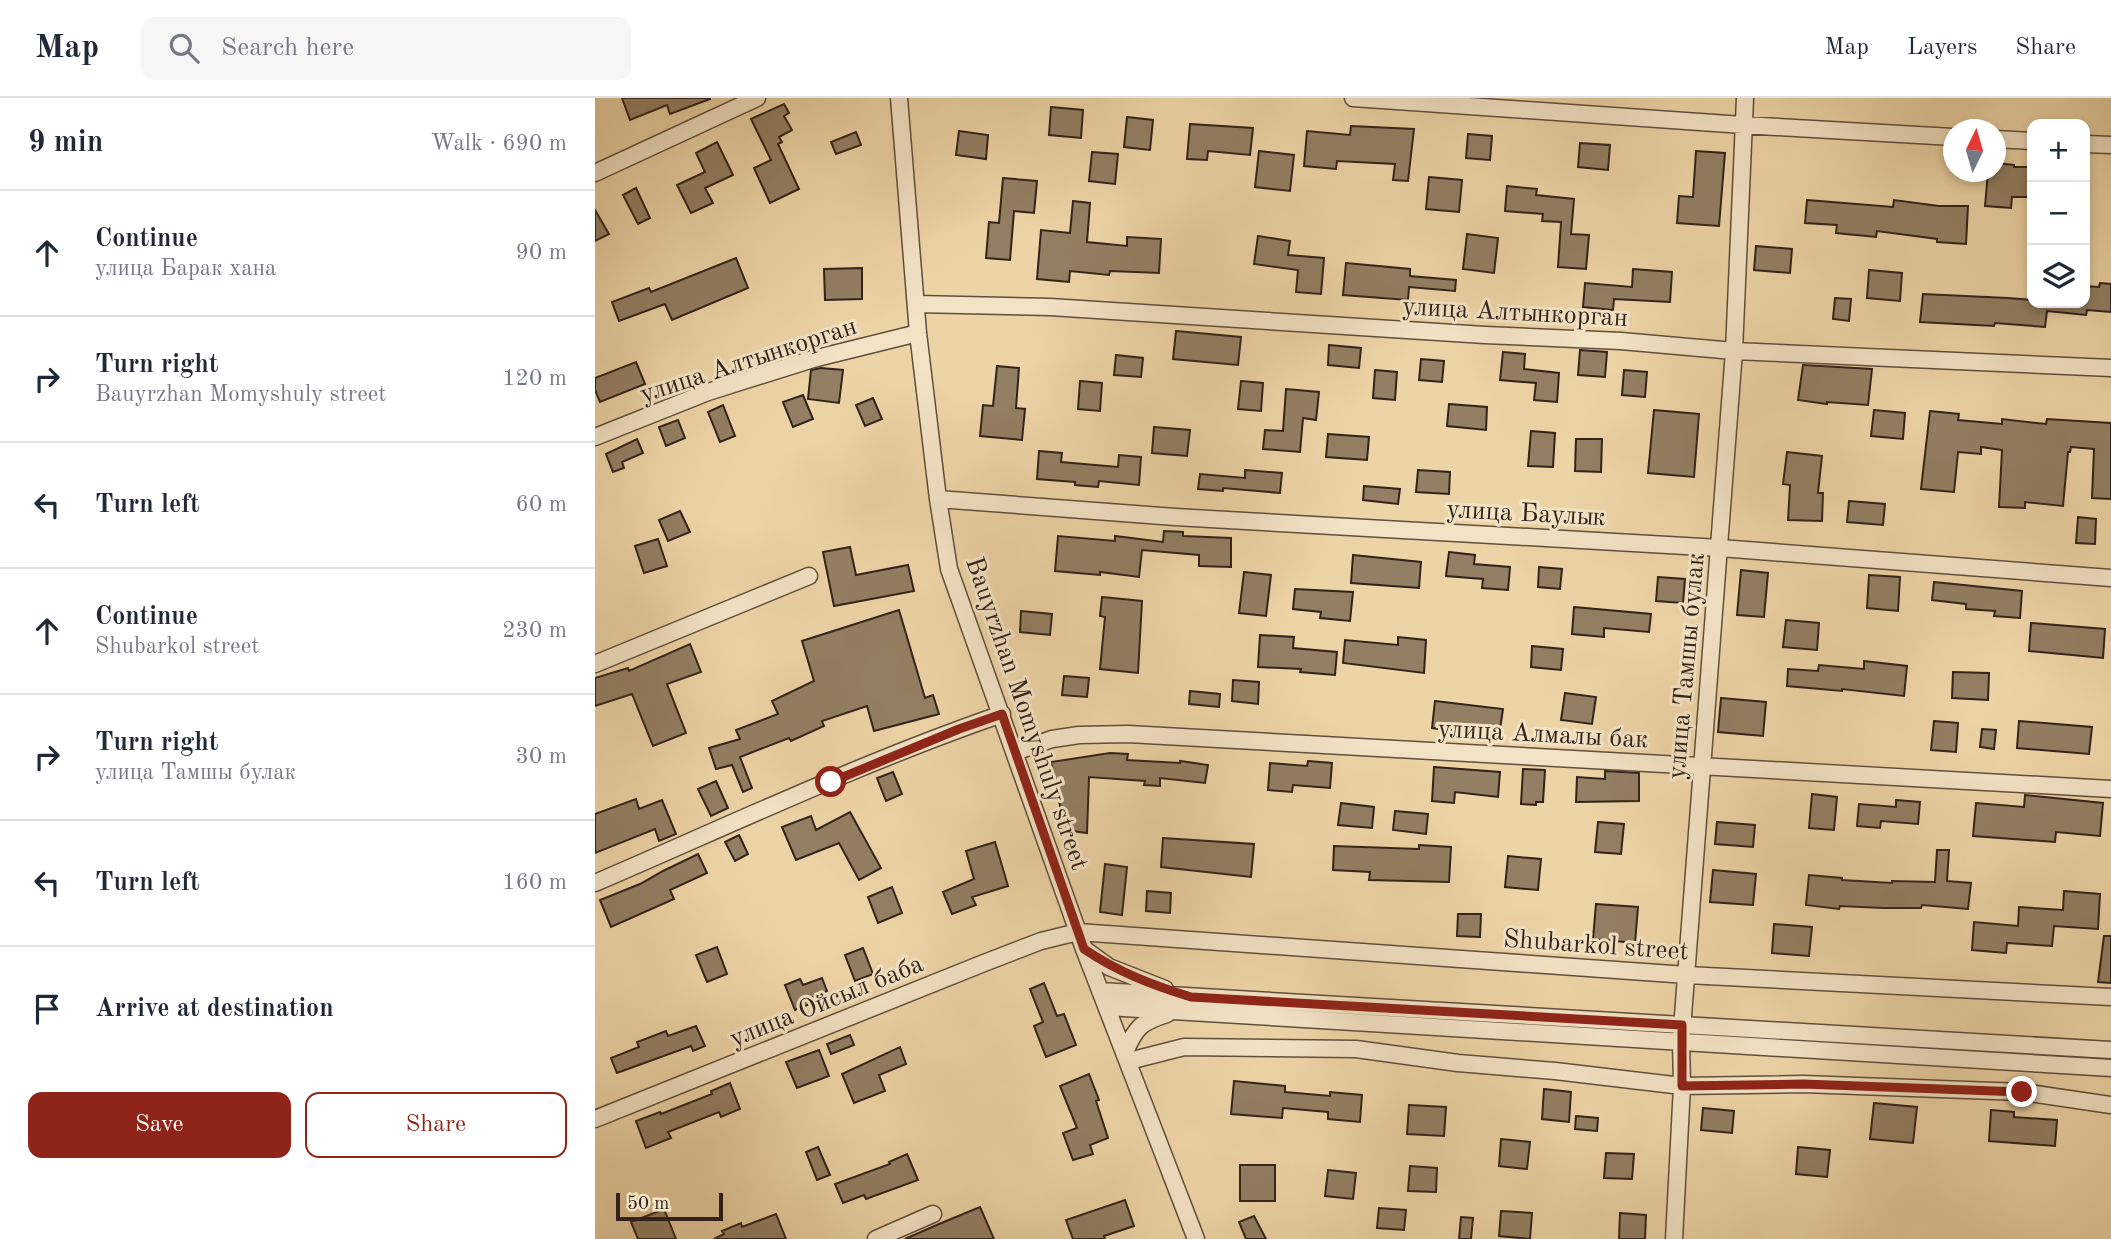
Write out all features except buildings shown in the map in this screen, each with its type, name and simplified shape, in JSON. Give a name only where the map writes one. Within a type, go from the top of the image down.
[{"type":"street","points":[[595,173],[757,98]]},
{"type":"street","name":"Bauyrzhan Momyshuly street","points":[[899,98],[918,333],[949,569],[1016,751],[1084,949],[1196,1239]]},
{"type":"street","points":[[1353,98],[1943,136]]},
{"type":"street","name":"улица Тамшы булак","points":[[1674,1239],[1682,1086],[1682,1025],[1734,351],[1745,98]]},
{"type":"street","points":[[2006,140],[2027,141]]},
{"type":"street","points":[[2090,144],[2111,145]]},
{"type":"street","name":"улица Алтынкорган","points":[[916,304],[1050,307],[1621,341],[1734,351],[2111,368]]},
{"type":"street","name":"улица Алтынкорган","points":[[595,437],[708,392],[813,359],[918,333]]},
{"type":"street","name":"улица Баулык","points":[[938,499],[1175,517],[1720,548],[2111,578]]},
{"type":"street","points":[[595,664],[809,576]]},
{"type":"street","points":[[595,883],[856,771],[1002,714]]},
{"type":"street","name":"улица Алмалы бак","points":[[1016,751],[1052,739],[1079,735],[1128,734],[2111,789]]},
{"type":"street","name":"Shubarkol street","points":[[1078,932],[1687,975],[2111,997]]},
{"type":"street","name":"улица Ойсыл баба","points":[[595,1119],[984,963],[1041,941],[1078,932]]},
{"type":"street","points":[[1084,949],[1121,972],[1191,997]]},
{"type":"street","points":[[1100,991],[2111,1050]]},
{"type":"street","points":[[1107,1007],[2111,1068]]},
{"type":"street","points":[[1127,1056],[1138,1027],[1148,1020],[1175,1012]]},
{"type":"street","points":[[1127,1056],[1185,1046],[1356,1049],[1458,1063],[1682,1086],[1803,1084],[2022,1092],[2111,1105]]},
{"type":"street","points":[[876,1239],[933,1214]]},
{"type":"route","points":[[831,782],[1002,714],[1084,949],[1109,967],[1191,997],[1682,1025],[1682,1086],[1803,1084],[2022,1092]]}]
